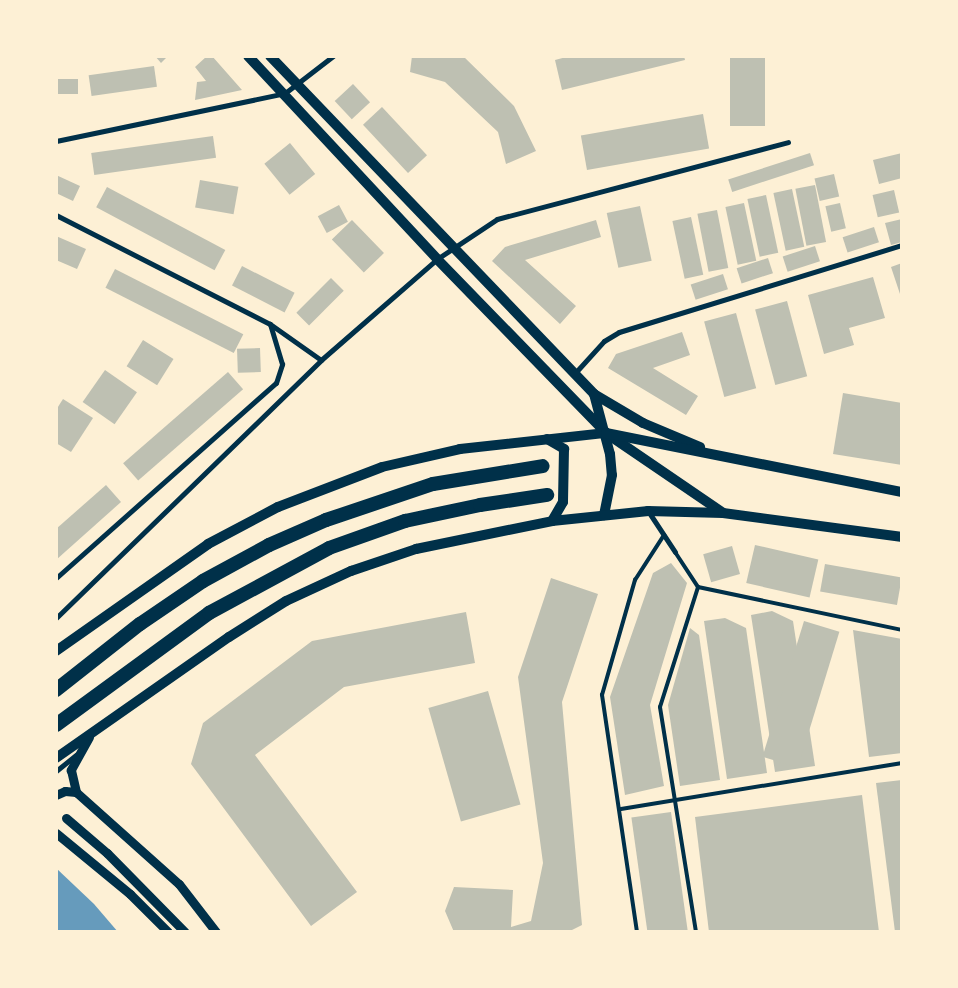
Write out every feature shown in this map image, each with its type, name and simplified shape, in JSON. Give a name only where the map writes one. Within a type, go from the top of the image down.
[{"type":"highway","points":[[56,690],[140,624],[195,587],[269,545],[326,520],[433,484],[543,466]]},
{"type":"highway","points":[[56,725],[209,613],[329,548],[405,521],[480,505],[547,495]]},
{"type":"main road","points":[[248,56],[285,93],[437,259],[606,433],[723,513]]},
{"type":"main road","points":[[270,56],[594,394],[643,423],[722,456]]},
{"type":"main road","points":[[594,394],[606,433],[612,475],[604,515]]},
{"type":"main road","points":[[56,651],[208,544],[278,507],[382,467],[460,449],[606,433],[902,492]]},
{"type":"main road","points":[[548,439],[564,448],[563,502],[552,521]]},
{"type":"main road","points":[[56,758],[237,632],[286,601],[326,582],[416,549],[552,521],[648,511],[723,513],[902,537]]},
{"type":"street","points":[[56,141],[285,93],[299,85],[333,56]]},
{"type":"street","points":[[56,618],[321,360],[437,259],[497,219],[788,142]]},
{"type":"street","points":[[56,215],[270,324],[321,360]]},
{"type":"street","points":[[574,375],[604,341],[619,332],[902,245]]},
{"type":"street","points":[[56,578],[276,382],[282,364],[270,324]]},
{"type":"street","points":[[648,511],[675,552]]},
{"type":"street","points":[[56,772],[76,755],[90,735]]},
{"type":"street","points":[[76,755],[71,770],[76,792],[179,884],[216,932]]},
{"type":"street","points":[[56,795],[65,791],[76,792]]},
{"type":"street","points":[[66,818],[108,852],[185,932]]},
{"type":"street","points":[[56,833],[130,894],[168,932]]},
{"type":"lane","points":[[637,932],[621,809],[602,695],[635,580],[664,534]]},
{"type":"lane","points":[[675,552],[698,587],[902,630]]},
{"type":"lane","points":[[696,932],[660,707],[698,587]]},
{"type":"lane","points":[[621,809],[902,763]]},
{"type":"water","points":[[56,868],[94,904],[118,932],[56,932]]},
{"type":"building","points":[[155,56],[168,56],[161,63]]},
{"type":"building","points":[[207,56],[212,56],[242,90],[195,100],[197,82],[206,81],[195,67]]},
{"type":"building","points":[[412,56],[463,56],[514,106],[536,151],[506,164],[498,132],[445,82],[410,72]]},
{"type":"building","points":[[570,56],[684,56],[685,60],[562,90],[555,60]]},
{"type":"building","points":[[730,56],[765,56],[765,126],[730,126]]},
{"type":"building","points":[[154,66],[157,87],[92,96],[89,75]]},
{"type":"building","points":[[56,79],[78,79],[78,94],[56,94]]},
{"type":"building","points":[[353,84],[370,102],[352,119],[335,101]]},
{"type":"building","points":[[382,107],[427,155],[408,173],[363,125]]},
{"type":"building","points":[[703,114],[709,148],[587,170],[581,136]]},
{"type":"building","points":[[213,136],[216,158],[94,175],[91,153]]},
{"type":"building","points":[[290,143],[315,174],[290,195],[264,164]]},
{"type":"building","points":[[810,153],[814,165],[732,192],[728,180]]},
{"type":"building","points":[[902,153],[902,178],[879,184],[873,160]]},
{"type":"building","points":[[834,174],[839,196],[820,201],[815,178]]},
{"type":"building","points":[[56,175],[80,186],[73,201],[56,193]]},
{"type":"building","points":[[200,180],[238,187],[234,214],[195,208]]},
{"type":"building","points":[[815,185],[826,242],[806,246],[795,189]]},
{"type":"building","points":[[107,187],[225,250],[215,270],[96,207]]},
{"type":"building","points":[[792,189],[804,247],[786,251],[773,193]]},
{"type":"building","points":[[894,190],[899,212],[878,217],[873,195]]},
{"type":"building","points":[[766,195],[778,253],[760,257],[747,199]]},
{"type":"building","points":[[744,203],[756,261],[738,265],[725,207]]},
{"type":"building","points":[[840,203],[846,228],[831,232],[825,206]]},
{"type":"building","points":[[339,205],[348,222],[327,233],[318,216]]},
{"type":"building","points":[[640,206],[652,261],[618,268],[607,213]]},
{"type":"building","points":[[717,210],[728,268],[709,272],[697,214]]},
{"type":"building","points":[[691,217],[703,275],[685,279],[672,221]]},
{"type":"building","points":[[902,219],[902,242],[891,245],[885,223]]},
{"type":"building","points":[[352,220],[384,253],[364,273],[332,239]]},
{"type":"building","points":[[596,220],[601,237],[525,260],[576,306],[560,324],[492,261],[505,247]]},
{"type":"building","points":[[874,227],[879,242],[848,252],[843,237]]},
{"type":"building","points":[[56,236],[86,249],[77,269],[56,260]]},
{"type":"building","points":[[815,246],[820,261],[788,272],[783,257]]},
{"type":"building","points":[[768,258],[773,273],[742,283],[737,268]]},
{"type":"building","points":[[902,263],[902,297],[901,297],[891,267]]},
{"type":"building","points":[[242,266],[295,293],[285,312],[232,286]]},
{"type":"building","points":[[115,269],[243,334],[234,353],[105,288]]},
{"type":"building","points":[[723,274],[728,289],[696,300],[691,285]]},
{"type":"building","points":[[873,277],[885,318],[849,328],[854,345],[824,354],[808,295]]},
{"type":"building","points":[[331,278],[344,291],[309,325],[296,313]]},
{"type":"building","points":[[787,301],[807,376],[775,385],[755,310]]},
{"type":"building","points":[[736,313],[756,388],[724,397],[704,322]]},
{"type":"building","points":[[682,332],[690,355],[653,368],[698,396],[686,415],[608,368],[616,354]]},
{"type":"building","points":[[143,340],[174,359],[157,385],[127,366]]},
{"type":"building","points":[[260,348],[261,372],[238,373],[237,349]]},
{"type":"building","points":[[105,370],[137,392],[115,424],[83,402]]},
{"type":"building","points":[[228,372],[243,389],[138,481],[123,463]]},
{"type":"building","points":[[843,393],[902,403],[902,465],[833,454]]},
{"type":"building","points":[[63,399],[93,418],[71,452],[56,443],[56,410]]},
{"type":"building","points":[[106,485],[121,502],[56,560],[56,529]]},
{"type":"building","points":[[755,545],[818,560],[810,598],[746,583]]},
{"type":"building","points":[[732,546],[740,574],[711,582],[703,554]]},
{"type":"building","points":[[671,563],[687,583],[650,705],[664,786],[625,795],[610,697],[653,573]]},
{"type":"building","points":[[825,564],[902,578],[897,605],[820,592]]},
{"type":"building","points":[[551,578],[598,594],[562,702],[582,925],[568,932],[454,932],[445,911],[454,887],[513,890],[511,927],[531,921],[543,863],[518,677]]},
{"type":"building","points":[[772,611],[793,621],[815,766],[775,772],[751,615]]},
{"type":"building","points":[[466,612],[475,663],[344,687],[255,755],[357,892],[311,926],[191,764],[203,723],[312,641]]},
{"type":"building","points":[[725,618],[746,628],[767,773],[727,779],[704,621]]},
{"type":"building","points":[[804,621],[839,632],[798,768],[762,757]]},
{"type":"building","points":[[690,628],[699,635],[720,780],[680,786],[668,705]]},
{"type":"building","points":[[853,630],[902,639],[902,753],[869,757]]},
{"type":"building","points":[[488,691],[521,804],[461,822],[428,708]]},
{"type":"building","points":[[902,780],[902,932],[895,932],[876,783]]},
{"type":"building","points":[[862,795],[879,932],[709,932],[695,817]]},
{"type":"building","points":[[671,812],[688,932],[647,932],[631,818]]}]
